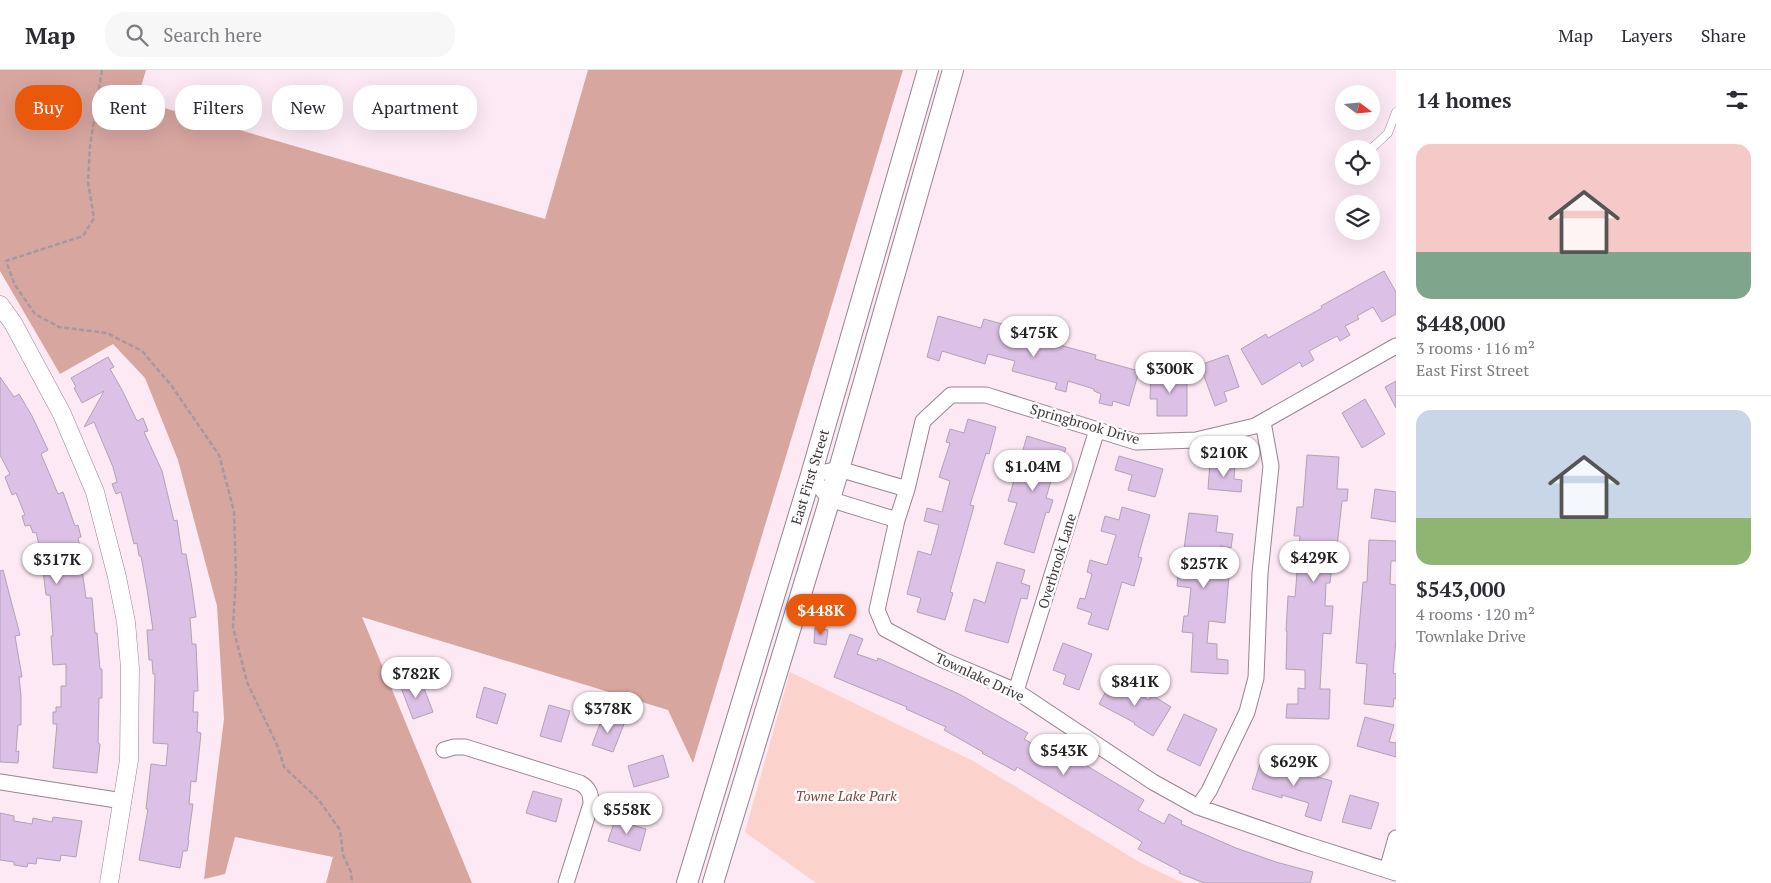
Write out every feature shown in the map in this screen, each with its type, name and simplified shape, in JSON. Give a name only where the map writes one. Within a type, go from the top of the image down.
[{"type":"main road","name":"East First Street","points":[[687,883],[811,475],[928,70]]},
{"type":"main road","name":"East First Street","points":[[713,883],[839,469],[953,70]]},
{"type":"street","points":[[0,305],[13,323],[62,414],[95,492],[117,577],[126,622],[130,668],[129,760],[110,875],[102,883]]},
{"type":"street","name":"Springbrook Drive","points":[[907,489],[923,421],[951,395],[986,394],[1136,442],[1196,440],[1255,426],[1396,346]]},
{"type":"street","points":[[1198,807],[1209,791],[1247,712],[1256,678],[1260,573],[1271,466],[1262,422]]},
{"type":"street","name":"Overbrook Lane","points":[[1016,691],[1097,430]]},
{"type":"street","points":[[897,520],[829,499],[811,475],[839,469],[907,489]]},
{"type":"street","name":"Townlake Drive","points":[[907,489],[897,520],[877,610],[884,629],[944,660],[1016,691],[1154,782],[1198,807],[1391,872]]},
{"type":"street","points":[[444,750],[454,747],[465,747],[586,786],[590,791],[591,804],[566,883]]},
{"type":"street","points":[[0,782],[123,801]]},
{"type":"street","points":[[1391,872],[1396,838]]},
{"type":"lane","points":[[1380,140],[1388,132],[1396,112]]},
{"type":"path","points":[[102,70],[90,146],[88,182],[94,218],[82,236],[6,262],[15,285],[34,314],[59,327],[107,333],[142,351],[171,385],[219,455],[234,511],[236,577],[233,627],[247,682],[278,747],[284,767],[319,800],[340,830],[343,855],[351,872],[352,883]]},
{"type":"green space","name":"Towne Lake Park","points":[[790,672],[973,761],[1141,863],[1183,883],[816,883],[745,832]]},
{"type":"shaded area","points":[[0,70],[146,70],[142,85],[92,85],[92,130],[165,130],[165,108],[175,111],[175,130],[240,130],[545,219],[588,70],[903,70],[693,763],[668,710],[362,617],[472,883],[326,883],[333,857],[235,837],[225,874],[204,879],[224,719],[217,606],[178,460],[145,378],[113,344],[60,374],[0,271]]},
{"type":"building","points":[[1384,271],[1396,292],[1396,314],[1382,322],[1373,307],[1357,316],[1359,319],[1345,326],[1350,335],[1340,341],[1337,336],[1309,351],[1314,360],[1302,367],[1300,362],[1262,385],[1241,349],[1266,334],[1268,338]]},
{"type":"building","points":[[938,316],[981,328],[984,319],[1013,327],[1012,330],[1053,341],[1052,343],[1096,355],[1095,359],[1139,371],[1129,406],[1113,401],[1112,406],[1099,403],[1101,394],[1094,391],[1094,389],[1068,381],[1066,392],[1055,389],[1057,383],[1012,371],[1015,361],[988,354],[985,364],[942,351],[939,361],[927,357]]},
{"type":"building","points":[[1228,355],[1239,387],[1224,392],[1227,401],[1215,406],[1200,365]]},
{"type":"building","points":[[108,357],[114,367],[110,369],[137,421],[143,418],[148,431],[144,432],[162,471],[174,521],[177,520],[182,554],[186,554],[192,588],[196,617],[190,618],[192,644],[196,644],[198,691],[194,691],[193,712],[198,712],[197,732],[201,733],[196,782],[191,781],[189,804],[193,804],[189,840],[187,851],[183,851],[180,868],[139,860],[148,809],[146,809],[151,764],[166,766],[168,744],[153,743],[155,674],[153,674],[152,660],[149,660],[147,630],[153,630],[141,556],[139,556],[137,543],[134,544],[121,492],[116,494],[112,484],[117,482],[113,467],[94,422],[84,427],[104,391],[82,403],[71,378]]},
{"type":"building","points":[[1151,373],[1187,373],[1187,416],[1157,416],[1157,399],[1150,399]]},
{"type":"building","points":[[0,377],[14,397],[19,394],[32,416],[48,450],[41,454],[58,494],[63,492],[75,526],[78,525],[81,537],[78,538],[82,554],[80,555],[86,598],[92,598],[100,669],[102,669],[102,698],[99,698],[98,743],[100,744],[97,773],[53,768],[57,724],[53,724],[53,712],[56,712],[56,707],[61,707],[61,686],[66,686],[66,664],[53,665],[50,595],[46,595],[43,571],[45,571],[36,532],[33,533],[30,525],[25,526],[22,516],[25,515],[16,493],[12,495],[5,477],[10,474],[0,455]]},
{"type":"building","points":[[1396,381],[1396,408],[1385,387]]},
{"type":"building","points":[[1365,399],[1385,434],[1362,448],[1342,413]]},
{"type":"building","points":[[968,419],[996,427],[989,454],[986,453],[970,505],[974,506],[950,592],[953,593],[945,620],[917,612],[921,598],[907,594],[918,551],[931,555],[939,525],[924,521],[927,508],[942,512],[950,481],[939,477],[950,443],[946,442],[950,429],[964,433]]},
{"type":"building","points":[[1027,436],[1066,448],[1057,475],[1053,474],[1046,498],[1053,500],[1049,513],[1046,512],[1034,553],[1004,544],[1017,503],[1008,501]]},
{"type":"building","points":[[1307,455],[1339,457],[1337,489],[1348,489],[1347,501],[1342,501],[1337,547],[1334,547],[1330,583],[1326,583],[1325,606],[1333,606],[1331,634],[1323,633],[1320,689],[1330,689],[1329,719],[1286,718],[1287,704],[1298,704],[1298,688],[1305,689],[1305,670],[1286,669],[1286,631],[1288,596],[1295,597],[1300,536],[1294,536],[1297,507],[1303,507]]},
{"type":"building","points":[[1119,456],[1163,469],[1155,497],[1128,490],[1132,475],[1115,470]]},
{"type":"building","points":[[1210,462],[1235,464],[1234,479],[1242,480],[1241,492],[1208,489]]},
{"type":"building","points":[[1375,489],[1396,492],[1396,522],[1371,518]]},
{"type":"building","points":[[1122,507],[1150,515],[1138,557],[1142,558],[1134,586],[1122,582],[1108,630],[1088,624],[1092,613],[1077,608],[1080,598],[1085,599],[1092,574],[1087,572],[1090,560],[1107,565],[1116,535],[1101,531],[1105,516],[1119,520]]},
{"type":"building","points":[[1189,513],[1218,516],[1216,532],[1233,534],[1231,548],[1220,546],[1217,575],[1229,576],[1225,623],[1209,621],[1207,643],[1217,644],[1217,659],[1228,660],[1228,674],[1191,672],[1193,633],[1182,632],[1184,616],[1188,616],[1191,588],[1177,586],[1180,556],[1183,556]]},
{"type":"building","points":[[1369,540],[1396,541],[1396,561],[1391,561],[1390,584],[1396,585],[1396,639],[1393,673],[1396,674],[1396,699],[1394,698],[1393,707],[1364,704],[1367,664],[1356,663],[1363,582],[1367,582]]},
{"type":"building","points":[[997,562],[1025,570],[1021,583],[1030,586],[1027,599],[1021,598],[1008,643],[965,631],[974,599],[985,603]]},
{"type":"building","points":[[3,570],[20,635],[15,636],[22,677],[19,677],[21,725],[18,725],[16,752],[19,751],[18,763],[0,762],[0,571]]},
{"type":"building","points":[[815,628],[828,630],[826,645],[814,643]]},
{"type":"building","points":[[850,634],[863,639],[857,654],[877,661],[878,658],[959,694],[1028,733],[1024,739],[1052,755],[1057,748],[1144,800],[1138,810],[1164,824],[1169,814],[1182,821],[1181,824],[1236,848],[1313,872],[1310,883],[1204,883],[1179,873],[1180,871],[1138,849],[1142,842],[1017,767],[1015,771],[944,730],[946,727],[906,709],[907,707],[834,677]]},
{"type":"building","points":[[1063,643],[1092,654],[1079,690],[1063,684],[1066,675],[1053,670]]},
{"type":"building","points":[[420,678],[433,712],[413,719],[400,685]]},
{"type":"building","points":[[1112,680],[1149,700],[1152,695],[1171,707],[1153,736],[1135,723],[1099,704]]},
{"type":"building","points":[[484,687],[506,694],[497,724],[476,717]]},
{"type":"building","points":[[549,705],[570,711],[561,742],[540,736]]},
{"type":"building","points":[[1184,714],[1217,729],[1200,766],[1167,750]]},
{"type":"building","points":[[603,716],[624,724],[613,752],[592,745]]},
{"type":"building","points":[[1365,717],[1394,725],[1389,742],[1396,743],[1396,757],[1357,746]]},
{"type":"building","points":[[663,755],[669,777],[634,787],[628,766]]},
{"type":"building","points":[[1261,761],[1332,781],[1321,821],[1305,816],[1309,803],[1282,795],[1282,798],[1252,789]]},
{"type":"building","points":[[533,791],[562,799],[556,822],[526,813]]},
{"type":"building","points":[[1350,795],[1379,803],[1371,829],[1342,822]]},
{"type":"building","points":[[0,813],[14,816],[14,821],[32,824],[33,818],[52,822],[53,817],[82,821],[76,857],[61,855],[60,861],[37,858],[36,864],[28,863],[27,867],[14,865],[14,862],[0,860]]},
{"type":"building","points":[[615,820],[646,829],[640,851],[608,841]]}]
